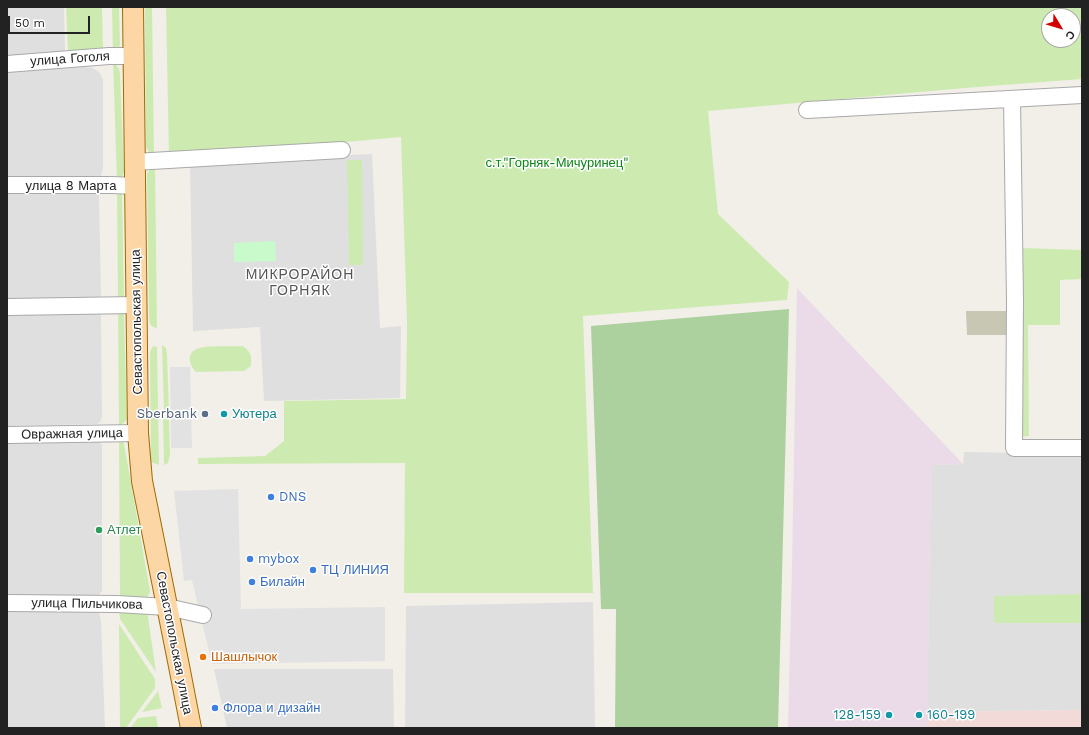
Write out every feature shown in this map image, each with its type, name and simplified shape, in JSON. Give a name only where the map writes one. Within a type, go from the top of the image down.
[{"type":"main road","name":"Севастопольская улица","points":[[133,7],[138,433],[142,482],[191,728]]},
{"type":"street","name":"улица Гоголя","points":[[7,64],[109,56],[133,56]]},
{"type":"street","points":[[807,110],[1082,95]]},
{"type":"street","points":[[1012,99],[1015,300],[1014,448],[1082,448]]},
{"type":"street","points":[[134,162],[342,150]]},
{"type":"street","name":"улица 8 Марта","points":[[7,186],[135,186]]},
{"type":"street","points":[[7,307],[136,305]]},
{"type":"street","name":"Овражная улица","points":[[7,435],[138,433]]},
{"type":"street","name":"улица Пильчикова","points":[[7,603],[117,604],[167,607],[203,615]]},
{"type":"shaded area","points":[[7,7],[64,7],[65,52],[7,58]]},
{"type":"shaded area","points":[[68,67],[93,68],[100,73],[103,80],[103,168],[101,176],[96,180],[7,181],[7,71]]},
{"type":"shaded area","points":[[372,154],[380,328],[401,326],[400,398],[264,401],[260,327],[193,331],[190,163]]},
{"type":"shaded area","points":[[7,191],[97,192],[99,196],[101,295],[97,299],[7,303]]},
{"type":"shaded area","points":[[797,288],[963,464],[931,465],[927,728],[788,728]]},
{"type":"shaded area","points":[[7,310],[100,312],[101,421],[97,424],[7,426]]},
{"type":"shaded area","points":[[966,311],[1012,311],[1012,335],[967,335]]},
{"type":"shaded area","points":[[170,367],[190,367],[192,448],[171,448]]},
{"type":"shaded area","points":[[7,438],[98,440],[102,445],[102,591],[98,596],[91,600],[7,599]]},
{"type":"shaded area","points":[[964,452],[1082,454],[1082,710],[927,712],[931,465],[963,464]]},
{"type":"shaded area","points":[[238,489],[241,609],[385,607],[385,661],[212,664],[192,580],[184,581],[174,491]]},
{"type":"shaded area","points":[[593,602],[595,728],[405,728],[406,606]]},
{"type":"shaded area","points":[[7,610],[94,610],[99,613],[101,621],[105,728],[7,728]]},
{"type":"shaded area","points":[[214,669],[393,669],[394,728],[227,728]]},
{"type":"shaded area","points":[[1082,710],[1082,728],[927,728],[927,712]]},
{"type":"green space","points":[[66,7],[102,7],[103,52],[68,52]]},
{"type":"green space","points":[[112,7],[119,7],[120,44],[119,49],[113,53]]},
{"type":"green space","points":[[145,7],[152,7],[154,156],[150,154],[146,147]]},
{"type":"green space","name":"с.т.\"Горняк-Мичуринец\"","points":[[166,7],[1082,7],[1082,79],[708,111],[718,214],[789,282],[787,300],[583,316],[593,593],[404,593],[405,463],[198,464],[198,458],[265,456],[284,441],[284,401],[406,399],[407,323],[401,137],[169,158]]},
{"type":"green space","points":[[113,61],[119,69],[120,74],[124,172],[122,177],[117,181]]},
{"type":"green space","points":[[347,160],[362,160],[363,265],[349,265]]},
{"type":"green space","points":[[155,167],[157,328],[150,324],[149,316],[147,174],[150,169]]},
{"type":"green space","points":[[117,190],[122,194],[124,298],[118,302]]},
{"type":"green space","points":[[275,241],[276,261],[234,262],[234,243]]},
{"type":"green space","points":[[1023,248],[1082,250],[1082,279],[1060,280],[1060,325],[1028,325],[1029,436],[1020,437]]},
{"type":"green space","points":[[789,309],[778,728],[615,728],[616,609],[601,609],[591,326]]},
{"type":"green space","points":[[118,310],[124,313],[127,419],[119,428]]},
{"type":"green space","points":[[162,345],[166,348],[167,354],[169,412],[164,412]]},
{"type":"green space","points":[[153,346],[157,347],[159,465],[151,462],[150,352]]},
{"type":"green space","points":[[243,346],[248,350],[251,360],[251,366],[244,371],[196,372],[190,362],[190,355],[192,352],[200,348]]},
{"type":"green space","points":[[163,419],[169,419],[170,454],[168,463],[164,465]]},
{"type":"green space","points":[[119,437],[124,444],[150,591],[149,595],[142,600],[120,601]]},
{"type":"green space","points":[[1082,594],[1082,623],[994,623],[994,596]]},
{"type":"green space","points":[[119,610],[147,610],[156,672],[120,619]]},
{"type":"green space","points":[[119,624],[155,679],[155,688],[126,728],[120,728]]},
{"type":"green space","points":[[158,691],[162,708],[142,712]]},
{"type":"green space","points":[[156,716],[158,728],[130,728],[138,718]]},
{"type":"place","name":"Sberbank","points":[[205,414]]},
{"type":"place","name":"Уютера","points":[[224,414]]},
{"type":"place","name":"DNS","points":[[271,497]]},
{"type":"place","name":"Атлет","points":[[99,530]]},
{"type":"place","name":"mybox","points":[[250,559]]},
{"type":"place","name":"ТЦ ЛИНИЯ","points":[[313,570]]},
{"type":"place","name":"Билайн","points":[[252,582]]},
{"type":"place","name":"Шашлычок","points":[[203,657]]},
{"type":"place","name":"Флора и дизайн","points":[[215,708]]},
{"type":"place","name":"128-159","points":[[889,715]]},
{"type":"place","name":"160-199","points":[[919,715]]},
{"type":"district","name":"МИКРОРАЙОН ГОРНЯК","points":[[300,284]]}]
